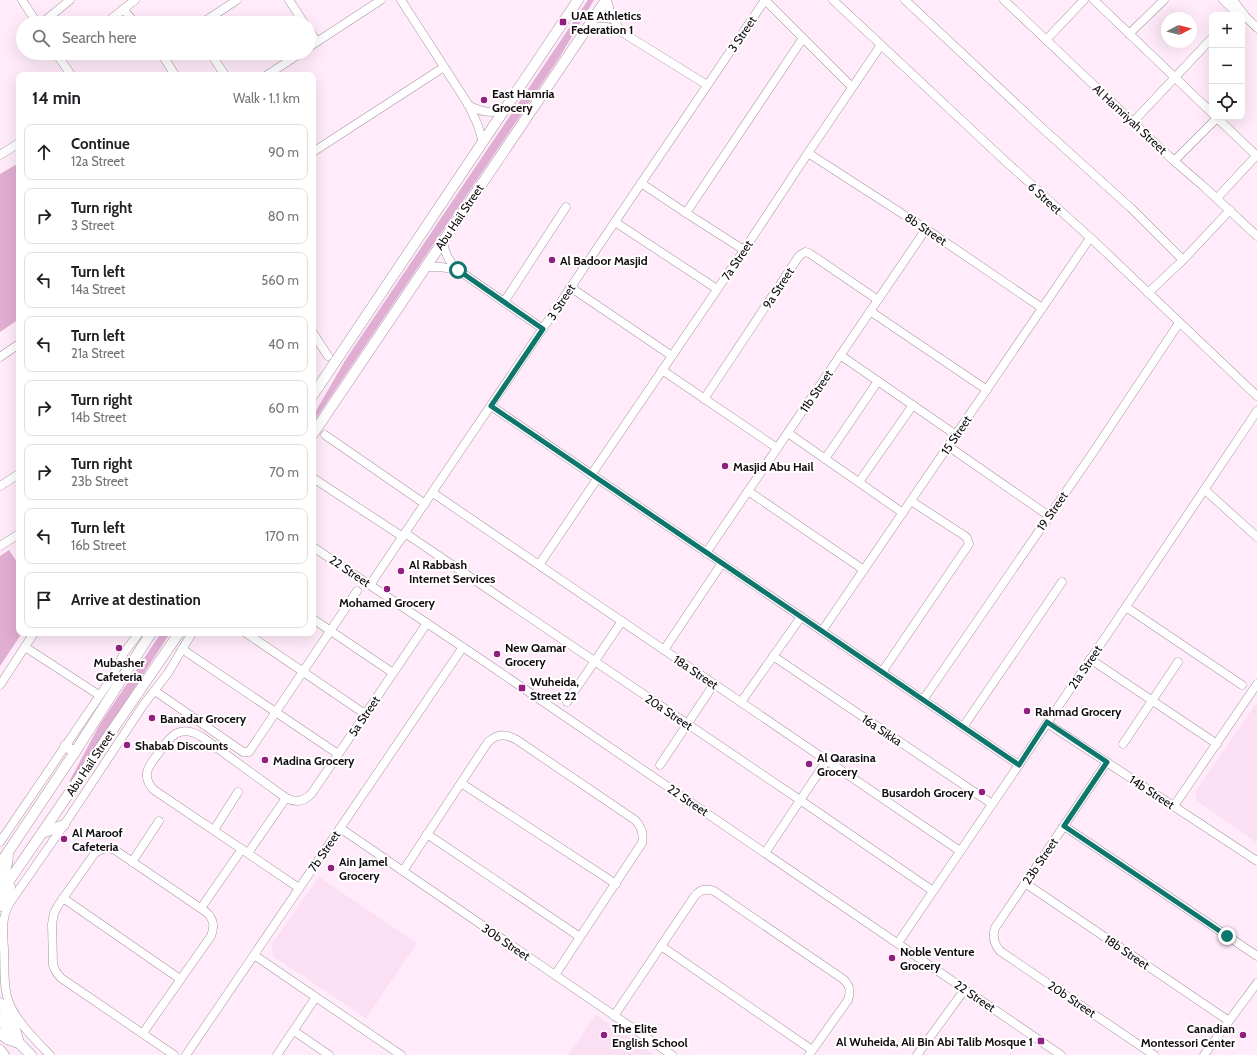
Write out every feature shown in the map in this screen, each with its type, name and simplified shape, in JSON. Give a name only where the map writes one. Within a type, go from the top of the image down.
[{"type":"main road","name":"Abu Hail Street","points":[[316,391],[578,0]]},
{"type":"main road","name":"Abu Hail Street","points":[[316,430],[606,0]]},
{"type":"main road","name":"Abu Hail Street","points":[[0,864],[4,855],[75,752],[149,636]]},
{"type":"main road","name":"Abu Hail Street","points":[[0,894],[177,636]]},
{"type":"main road","points":[[65,746],[75,752]]},
{"type":"main road","points":[[42,833],[64,825]]},
{"type":"main road","points":[[0,882],[6,872],[8,863],[4,855]]},
{"type":"main road","points":[[0,906],[8,892],[11,878]]},
{"type":"main road","points":[[0,1003],[16,1029],[19,1043]]},
{"type":"main road","points":[[0,1019],[19,1043],[31,1055]]},
{"type":"main road","points":[[0,1033],[7,1039],[19,1043]]},
{"type":"main road","points":[[0,1050],[4,1055]]},
{"type":"main road","points":[[0,1054],[4,1055]]},
{"type":"street","points":[[22,0],[32,16]]},
{"type":"street","points":[[51,16],[70,0]]},
{"type":"street","points":[[115,16],[134,0]]},
{"type":"street","points":[[213,16],[238,0]]},
{"type":"street","points":[[289,0],[299,16]]},
{"type":"street","points":[[317,42],[382,0]]},
{"type":"street","points":[[401,0],[468,104],[477,123],[483,142]]},
{"type":"street","points":[[606,0],[611,15],[620,31]]},
{"type":"street","points":[[765,0],[852,87]]},
{"type":"street","name":"3 Street","points":[[370,585],[765,0]]},
{"type":"street","name":"6 Street","points":[[833,0],[1090,238],[1257,396]]},
{"type":"street","points":[[905,0],[1130,208],[1184,260]]},
{"type":"street","name":"Al Hamriyah Street","points":[[1004,0],[1174,161],[1217,198],[1257,236]]},
{"type":"street","points":[[1046,40],[1084,0]]},
{"type":"street","points":[[1094,0],[1209,110]]},
{"type":"street","points":[[1129,34],[1164,0]]},
{"type":"street","points":[[1222,0],[1237,12]]},
{"type":"street","points":[[1233,0],[1237,12]]},
{"type":"street","points":[[124,9],[130,16]]},
{"type":"street","points":[[1245,16],[1257,28]]},
{"type":"street","points":[[587,28],[608,26],[620,31],[708,85]]},
{"type":"street","points":[[686,213],[804,38]]},
{"type":"street","points":[[1133,122],[1209,41]]},
{"type":"street","name":"7a Street","points":[[539,565],[662,370],[881,45]]},
{"type":"street","points":[[61,60],[69,72]]},
{"type":"street","points":[[166,60],[173,72]]},
{"type":"street","points":[[215,60],[223,72]]},
{"type":"street","points":[[272,72],[290,60]]},
{"type":"street","points":[[316,150],[444,67]]},
{"type":"street","points":[[468,104],[476,110],[485,112],[504,110]]},
{"type":"street","points":[[1174,161],[1211,120]]},
{"type":"street","points":[[1217,198],[1257,156],[1219,120]]},
{"type":"street","points":[[0,155],[16,145]]},
{"type":"street","name":"8b Street","points":[[808,153],[926,228],[1042,308]]},
{"type":"street","points":[[641,183],[744,250]]},
{"type":"street","points":[[504,302],[566,207]]},
{"type":"street","points":[[1148,293],[1184,260],[1230,210]]},
{"type":"street","points":[[615,222],[717,290]]},
{"type":"street","name":"11b Street","points":[[706,553],[926,228]]},
{"type":"street","name":"15 Street","points":[[822,632],[1090,238]]},
{"type":"street","points":[[443,241],[447,258],[458,270],[543,329]]},
{"type":"street","name":"9a Street","points":[[704,399],[802,253],[809,253],[878,300]]},
{"type":"street","points":[[425,267],[441,267],[458,270]]},
{"type":"street","points":[[570,287],[672,356]]},
{"type":"street","points":[[870,311],[987,390]]},
{"type":"street","name":"19 Street","points":[[923,700],[1096,448],[1179,323]]},
{"type":"street","points":[[316,338],[328,356]]},
{"type":"street","points":[[0,357],[16,346]]},
{"type":"street","points":[[840,355],[956,435]]},
{"type":"street","points":[[662,370],[777,448]]},
{"type":"street","points":[[825,459],[878,381]]},
{"type":"street","points":[[859,482],[913,405]]},
{"type":"street","points":[[491,406],[1019,765]]},
{"type":"street","name":"21a Street","points":[[898,943],[1257,411]]},
{"type":"street","points":[[788,433],[903,513]]},
{"type":"street","points":[[325,435],[425,504]]},
{"type":"street","points":[[948,446],[1049,516]]},
{"type":"street","points":[[0,486],[16,476]]},
{"type":"street","name":"20a Street","points":[[316,480],[404,535],[800,800],[933,891]]},
{"type":"street","points":[[748,490],[864,570]]},
{"type":"street","points":[[1205,490],[1257,537]]},
{"type":"street","name":"18a Street","points":[[433,493],[960,851]]},
{"type":"street","points":[[882,672],[969,544],[965,536],[911,500]]},
{"type":"street","points":[[0,546],[16,536]]},
{"type":"street","name":"22 Street","points":[[316,549],[463,647],[1062,1055]]},
{"type":"street","points":[[664,650],[722,563]]},
{"type":"street","points":[[963,727],[1062,582]]},
{"type":"street","points":[[155,691],[245,753],[250,751],[357,591]]},
{"type":"street","points":[[1126,607],[1242,685]]},
{"type":"street","points":[[741,702],[801,617]]},
{"type":"street","points":[[316,621],[393,673]]},
{"type":"street","points":[[567,702],[622,621]]},
{"type":"street","name":"5a Street","points":[[286,798],[295,801],[304,800],[308,797],[427,623]]},
{"type":"street","points":[[0,684],[32,636]]},
{"type":"street","points":[[0,842],[110,679],[129,645],[136,636]]},
{"type":"street","points":[[50,1055],[29,1032],[15,1013],[8,1000],[5,987],[3,922],[6,911],[9,904],[64,825],[144,704],[168,673],[190,636]]},
{"type":"street","points":[[250,636],[365,714]]},
{"type":"street","points":[[25,647],[99,695]]},
{"type":"street","name":"7b Street","points":[[186,1055],[463,647]]},
{"type":"street","points":[[182,649],[338,754]]},
{"type":"street","name":"16a Sikka","points":[[773,656],[992,804]]},
{"type":"street","points":[[1090,659],[1217,744]]},
{"type":"street","points":[[1124,744],[1178,662]]},
{"type":"street","points":[[660,765],[714,684]]},
{"type":"street","points":[[1174,806],[1257,684]]},
{"type":"street","name":"14b Street","points":[[1047,722],[1257,861]]},
{"type":"street","points":[[201,908],[245,851],[286,798],[196,734],[184,732],[178,733],[168,740],[148,769],[147,778],[154,790],[214,830],[245,851],[300,888]]},
{"type":"street","points":[[403,871],[488,742],[497,735],[510,736],[517,740],[634,820],[642,830],[642,844],[555,975]]},
{"type":"street","points":[[765,853],[826,760]]},
{"type":"street","name":"23b Street","points":[[994,942],[993,937],[995,928],[1107,762]]},
{"type":"street","points":[[461,783],[616,884]]},
{"type":"street","points":[[214,830],[238,792]]},
{"type":"street","points":[[132,862],[159,821]]},
{"type":"street","points":[[1064,826],[1257,956]]},
{"type":"street","name":"30b Street","points":[[340,828],[672,1055]]},
{"type":"street","points":[[427,834],[580,937]]},
{"type":"street","points":[[143,1034],[211,936],[214,925],[213,920],[201,908],[115,850],[110,848],[99,849],[56,908],[52,924],[53,964],[56,972],[64,980],[143,1034],[174,1055]]},
{"type":"street","name":"18b Street","points":[[1025,883],[1229,1022]]},
{"type":"street","points":[[614,1016],[661,946],[694,897],[699,892],[706,889],[714,891],[844,978],[850,991],[848,1000],[810,1053],[661,946]]},
{"type":"street","points":[[63,898],[180,979]]},
{"type":"street","name":"20b Street","points":[[994,942],[1000,951],[1154,1055]]},
{"type":"street","points":[[254,955],[400,1055]]},
{"type":"street","points":[[1204,1055],[1257,982]]},
{"type":"street","points":[[917,1055],[966,989]]},
{"type":"street","points":[[277,1055],[316,997]]},
{"type":"street","points":[[294,1031],[329,1055]]},
{"type":"shaded area","points":[[588,0],[594,0],[559,58],[316,419],[316,411],[346,359]]},
{"type":"shaded area","points":[[16,165],[16,321],[0,332],[0,174]]},
{"type":"shaded area","points":[[9,550],[16,560],[16,636],[20,636],[0,666],[0,556]]},
{"type":"shaded area","points":[[159,636],[168,636],[70,784],[70,780],[100,724]]},
{"type":"shaded area","points":[[1255,705],[1257,706],[1257,843],[1197,801],[1195,792]]},
{"type":"shaded area","points":[[319,877],[417,943],[366,1018],[273,956],[272,944]]},
{"type":"shaded area","name":"The Elite English School","points":[[596,1015],[655,1055],[568,1055]]},
{"type":"place","name":"UAE Athletics Federation 1","points":[[563,22]]},
{"type":"place","name":"East Hamria Grocery","points":[[484,100]]},
{"type":"place","name":"Al Badoor Masjid","points":[[552,260]]},
{"type":"place","name":"Masjid Abu Hail","points":[[725,466]]},
{"type":"place","name":"Al Rabbash Internet Services","points":[[401,571]]},
{"type":"place","name":"Mohamed Grocery","points":[[387,589]]},
{"type":"place","name":"Mubasher Cafeteria","points":[[119,648]]},
{"type":"place","name":"New Qamar Grocery","points":[[497,654]]},
{"type":"place","name":"Wuheida, Street 22","points":[[522,688]]},
{"type":"place","name":"Rahmad Grocery","points":[[1027,711]]},
{"type":"place","name":"Banadar Grocery","points":[[152,718]]},
{"type":"place","name":"Shabab Discounts","points":[[127,745]]},
{"type":"place","name":"Madina Grocery","points":[[265,760]]},
{"type":"place","name":"Al Qarasina Grocery","points":[[809,764]]},
{"type":"place","name":"Busardoh Grocery","points":[[982,792]]},
{"type":"place","name":"Al Maroof Cafeteria","points":[[64,839]]},
{"type":"place","name":"Ain Jamel Grocery","points":[[331,868]]},
{"type":"place","name":"Noble Venture Grocery","points":[[892,958]]},
{"type":"place","name":"The Elite English School","points":[[604,1035]]},
{"type":"place","name":"Canadian Montessori Center","points":[[1243,1035]]},
{"type":"place","name":"Al Wuheida, Ali Bin Abi Talib Mosque 1","points":[[1041,1041]]},
{"type":"route","points":[[458,270],[543,329],[491,406],[1019,765],[1047,722],[1107,762],[1064,826],[1227,936]]}]
